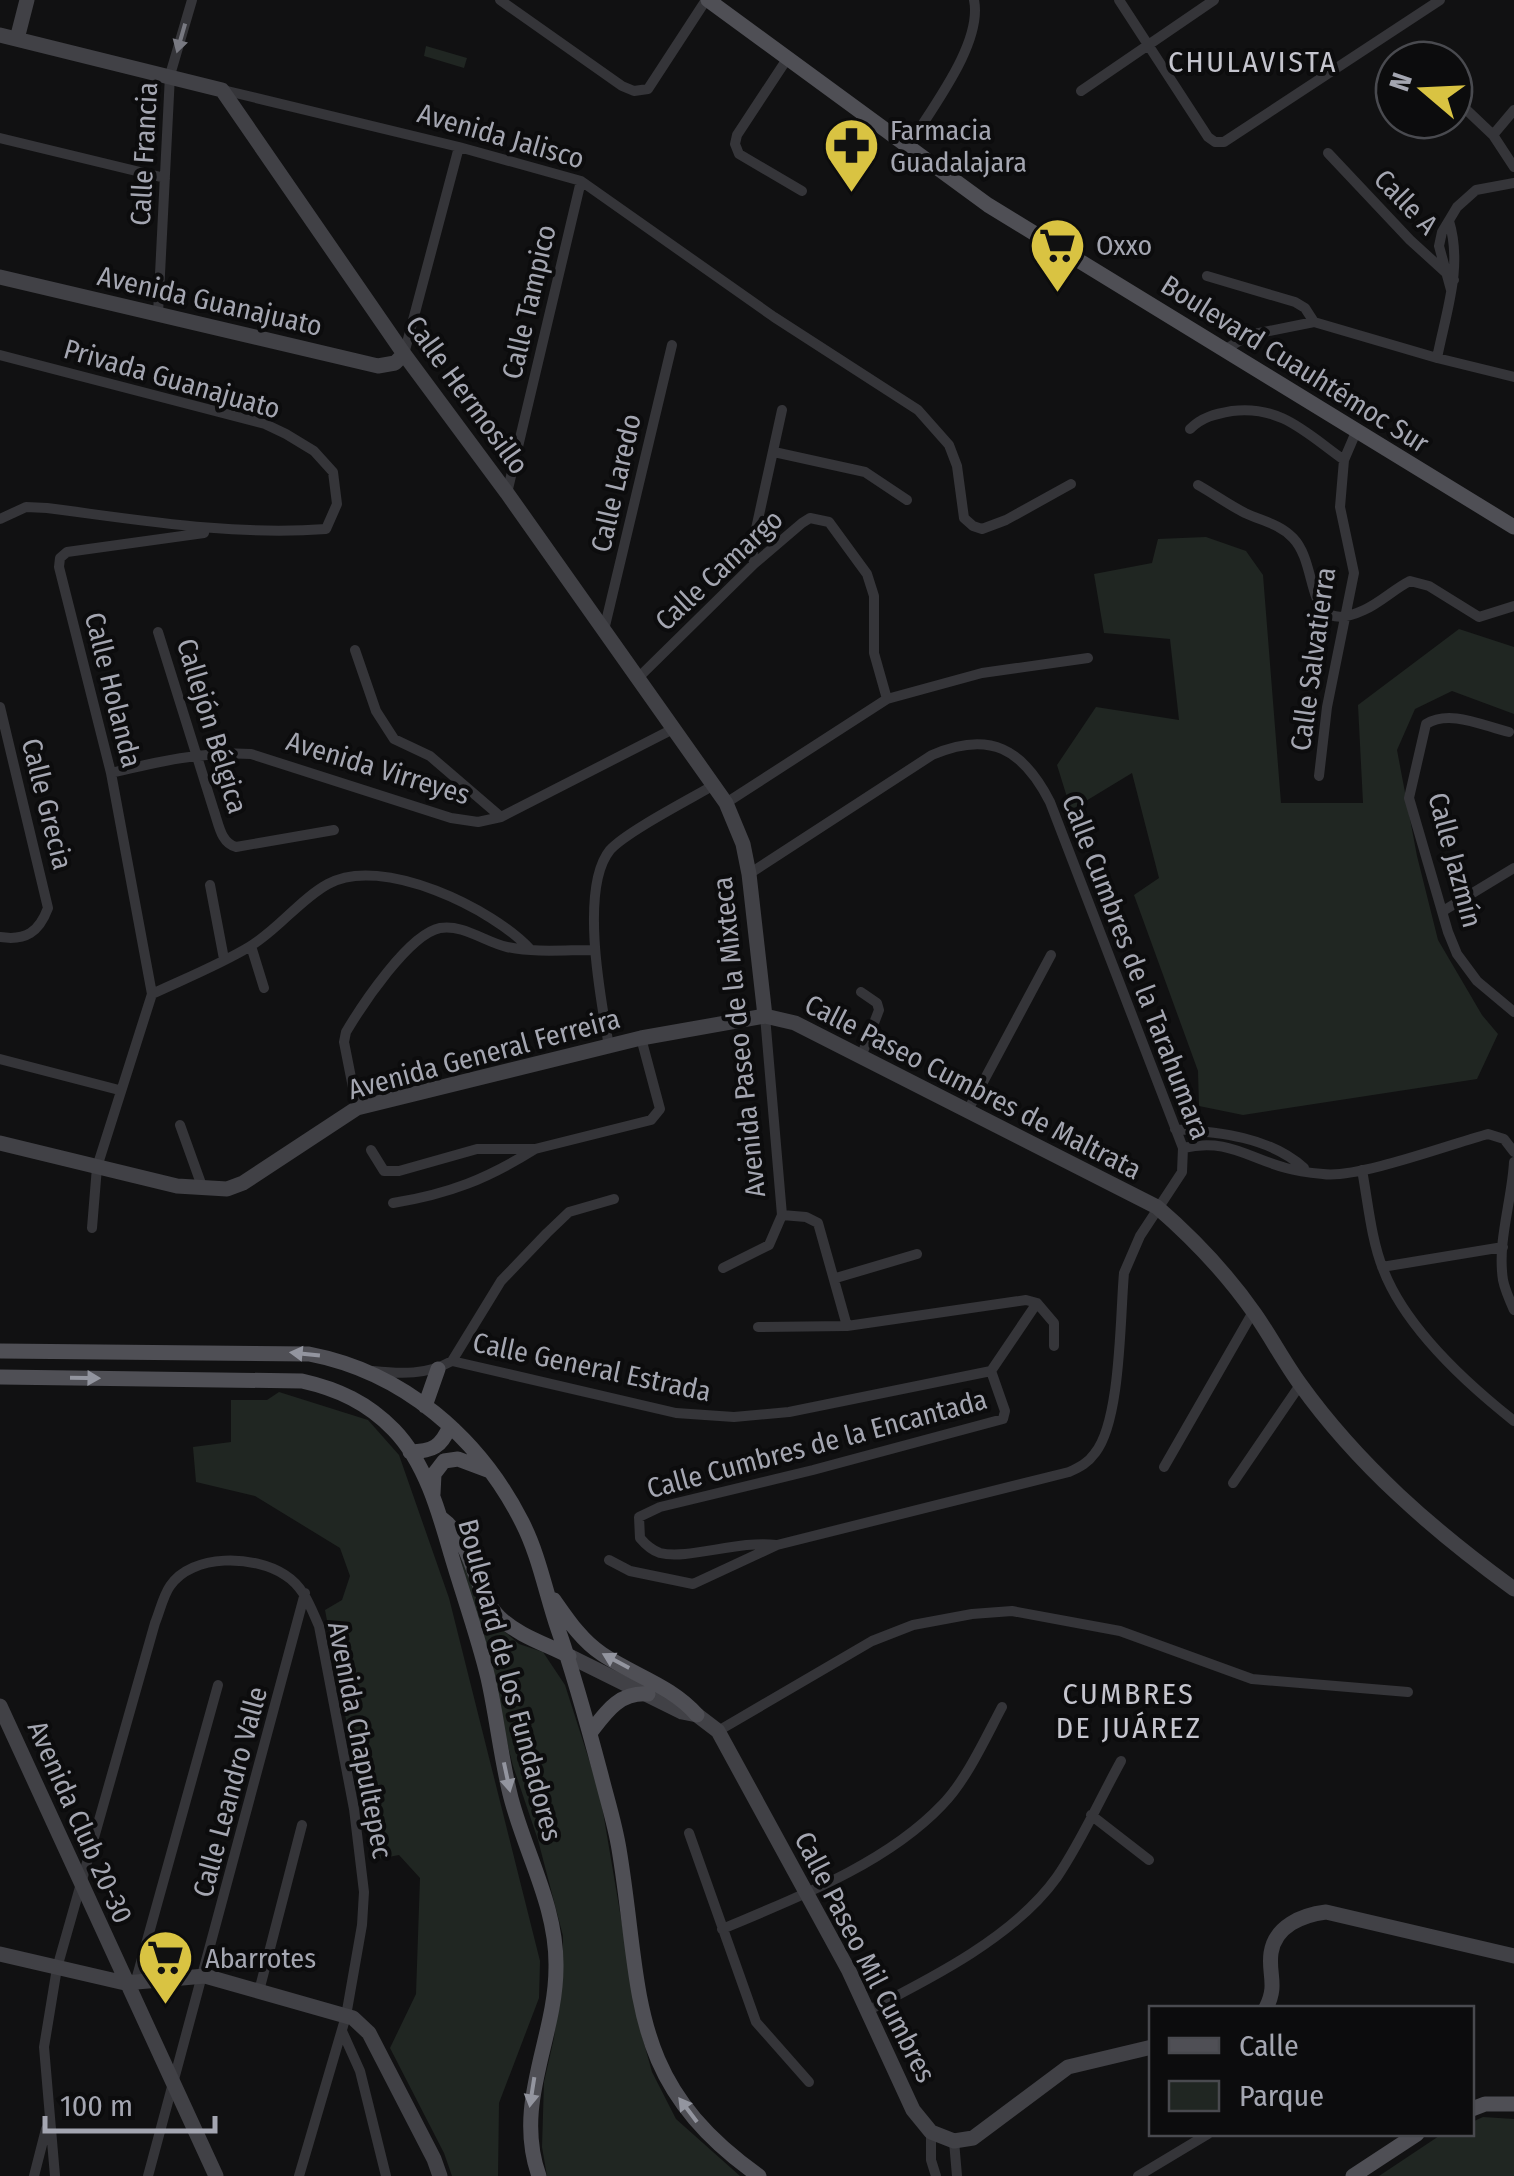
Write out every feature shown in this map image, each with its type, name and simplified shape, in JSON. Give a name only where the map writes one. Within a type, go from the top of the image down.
[{"type":"main road","name":"Boulevard Cuauhtémoc Sur","points":[[707,0],[908,147],[1044,240],[1514,528]]},
{"type":"main road","name":"Boulevard de los Fundadores","points":[[0,1351],[292,1353],[346,1361],[425,1406],[465,1438],[522,1522],[569,1656],[619,1846],[638,2002],[648,2039],[668,2083],[694,2120],[723,2150],[759,2176]]},
{"type":"main road","points":[[425,1406],[445,1365]]},
{"type":"main road","name":"Boulevard de los Fundadores","points":[[0,1376],[302,1380],[334,1388],[362,1403],[397,1432],[440,1517],[488,1679],[512,1800],[544,1891],[554,1933],[554,1999],[530,2108],[532,2158],[539,2176]]},
{"type":"main road","points":[[410,1452],[436,1449],[450,1426]]},
{"type":"main road","points":[[432,1500],[434,1474],[444,1461],[458,1459],[490,1471]]},
{"type":"main road","points":[[440,1517],[454,1527],[468,1550],[500,1618],[569,1656]]},
{"type":"main road","points":[[544,1586],[581,1636],[602,1654],[654,1683],[697,1715]]},
{"type":"main road","points":[[590,1733],[608,1709],[624,1697],[648,1694]]},
{"type":"main road","points":[[1474,2108],[1514,2104]]},
{"type":"main road","points":[[1353,2176],[1414,2136]]},
{"type":"street","points":[[17,39],[27,0]]},
{"type":"street","name":"Calle Francia","points":[[158,314],[170,75],[192,0]]},
{"type":"street","points":[[500,0],[622,86],[642,92],[648,89],[707,0]]},
{"type":"street","points":[[908,147],[964,54],[975,5],[991,0]]},
{"type":"street","points":[[1119,0],[1215,142],[1224,142],[1440,0]]},
{"type":"street","points":[[1081,91],[1214,0]]},
{"type":"street","name":"Avenida Jalisco","points":[[0,34],[580,180],[774,317],[918,410],[949,445],[957,466],[964,518],[973,526],[982,529],[1006,520],[1072,484]]},
{"type":"street","points":[[787,59],[735,144],[739,154],[802,191]]},
{"type":"street","name":"Calle Hermosillo","points":[[222,90],[404,354],[507,492],[673,729]]},
{"type":"street","points":[[1494,135],[1514,110]]},
{"type":"street","points":[[1474,116],[1494,135],[1514,166]]},
{"type":"street","points":[[0,138],[165,178]]},
{"type":"street","points":[[404,354],[459,147]]},
{"type":"street","name":"Calle A","points":[[1328,153],[1451,282]]},
{"type":"street","name":"Calle Tampico","points":[[507,492],[580,180]]},
{"type":"street","points":[[1451,282],[1439,246],[1457,207],[1476,190],[1514,184]]},
{"type":"street","points":[[1437,358],[1456,245],[1449,220]]},
{"type":"street","points":[[1206,276],[1296,302],[1314,322]]},
{"type":"street","name":"Avenida Guanajuato","points":[[1,280],[378,366],[395,364],[404,354]]},
{"type":"street","points":[[1226,349],[1250,335],[1314,322],[1514,377]]},
{"type":"street","name":"Calle Laredo","points":[[604,631],[672,345]]},
{"type":"street","name":"Privada Guanajuato","points":[[0,355],[265,424],[314,451],[334,472],[336,504],[326,528],[220,530]]},
{"type":"street","points":[[754,564],[752,547],[782,410]]},
{"type":"street","points":[[1190,429],[1199,419],[1212,415],[1260,410],[1282,416],[1344,460]]},
{"type":"street","name":"Calle Salvatierra","points":[[1319,776],[1327,706],[1354,573],[1340,507],[1344,460],[1356,432]]},
{"type":"street","points":[[774,452],[865,472],[907,500]]},
{"type":"street","points":[[1198,484],[1246,514],[1292,535],[1306,554],[1319,607],[1326,615],[1345,618],[1367,609],[1410,581],[1429,586],[1479,617],[1514,606]]},
{"type":"street","points":[[0,518],[26,507],[46,508],[220,530]]},
{"type":"street","name":"Calle Camargo","points":[[638,679],[754,564],[810,518],[830,522],[867,574],[874,596],[874,654],[887,699]]},
{"type":"street","name":"Calle Holanda","points":[[152,994],[111,773],[59,567],[60,558],[67,552],[220,530]]},
{"type":"street","name":"Callejón Bélgica","points":[[158,632],[196,757],[223,836],[230,845],[334,830]]},
{"type":"street","points":[[355,650],[376,711],[394,739],[430,756],[502,817]]},
{"type":"street","points":[[726,802],[887,699],[982,673],[1088,658]]},
{"type":"street","name":"Calle Grecia","points":[[0,707],[48,908],[29,936],[16,940],[0,937]]},
{"type":"street","name":"Calle Jazmín","points":[[1509,732],[1451,717],[1439,716],[1426,724],[1410,798],[1458,954],[1477,981],[1514,1012]]},
{"type":"street","name":"Avenida Virreyes","points":[[111,773],[162,760],[251,754],[451,818],[478,822],[502,817],[673,729]]},
{"type":"street","name":"Avenida Paseo de la Mixteca","points":[[673,729],[726,802],[742,844],[765,1016],[782,1215],[769,1245],[723,1268]]},
{"type":"street","name":"Calle Cumbres de la Tarahumara","points":[[749,874],[904,771],[949,748],[982,742],[1016,756],[1036,775],[1050,802],[1182,1148],[1182,1172],[1157,1208]]},
{"type":"street","points":[[609,1046],[594,950],[600,867],[610,850],[714,785]]},
{"type":"street","points":[[1443,911],[1514,868]]},
{"type":"street","points":[[92,1228],[97,1167],[152,994],[251,946],[329,883],[352,877],[390,878],[457,896],[518,936],[530,950]]},
{"type":"street","points":[[210,885],[224,959]]},
{"type":"street","points":[[358,1108],[344,1042],[346,1032],[405,952],[434,930],[456,928],[505,947],[594,950]]},
{"type":"street","points":[[251,946],[264,988]]},
{"type":"street","points":[[967,1112],[1051,955]]},
{"type":"street","points":[[861,992],[878,1003],[878,1010],[861,1057]]},
{"type":"street","name":"Avenida General Ferreira","points":[[0,1143],[204,1190],[226,1189],[358,1108],[641,1038],[765,1016]]},
{"type":"street","name":"Calle Paseo Cumbres de Maltrata","points":[[765,1016],[795,1023],[1157,1208],[1198,1243],[1254,1312],[1300,1385],[1342,1437],[1416,1514],[1514,1589]]},
{"type":"street","points":[[371,1150],[384,1172],[399,1171],[477,1149],[535,1148],[657,1116],[660,1109],[641,1038]]},
{"type":"street","points":[[0,1059],[119,1090]]},
{"type":"street","points":[[180,1125],[204,1190]]},
{"type":"street","points":[[1175,1130],[1237,1135],[1291,1156],[1305,1169]]},
{"type":"street","points":[[1182,1148],[1202,1144],[1236,1148],[1289,1170],[1305,1169],[1326,1175],[1362,1170],[1488,1134],[1504,1138],[1514,1152]]},
{"type":"street","points":[[393,1203],[438,1196],[467,1186],[535,1148]]},
{"type":"street","points":[[1514,1162],[1502,1247],[1503,1281],[1514,1310]]},
{"type":"street","points":[[1362,1170],[1382,1267],[1399,1303],[1467,1384],[1514,1421]]},
{"type":"street","name":"Calle General Estrada","points":[[445,1365],[501,1281],[569,1212],[614,1199]]},
{"type":"street","name":"Calle Cumbres de la Encantada","points":[[609,1560],[644,1575],[694,1584],[777,1545],[1084,1465],[1096,1452],[1112,1410],[1124,1273],[1157,1208]]},
{"type":"street","points":[[782,1215],[806,1217],[818,1224],[847,1326]]},
{"type":"street","points":[[1382,1267],[1502,1247]]},
{"type":"street","points":[[836,1278],[918,1254]]},
{"type":"street","points":[[758,1327],[847,1326],[1035,1302]]},
{"type":"street","points":[[1035,1302],[1054,1323],[1054,1346]]},
{"type":"street","points":[[991,1371],[1035,1302]]},
{"type":"street","points":[[1164,1467],[1254,1312]]},
{"type":"street","name":"Calle General Estrada","points":[[367,1370],[396,1373],[445,1365],[676,1413],[734,1418],[789,1412],[991,1371]]},
{"type":"street","name":"Calle Cumbres de la Encantada","points":[[777,1545],[754,1542],[675,1554],[658,1552],[640,1538],[639,1517],[660,1506],[1003,1419],[1005,1411],[991,1371]]},
{"type":"street","points":[[1233,1482],[1300,1385]]},
{"type":"street","points":[[55,2176],[44,2047],[57,1968],[155,1622],[170,1585],[190,1568],[221,1559],[283,1573],[305,1594]]},
{"type":"street","name":"Calle Leandro Valle","points":[[148,2176],[305,1594]]},
{"type":"street","name":"Avenida Chapultepec","points":[[299,2176],[344,2023],[362,1925],[362,1852],[319,1626],[305,1594]]},
{"type":"street","points":[[718,1731],[872,1642],[913,1625],[1012,1611],[1120,1630],[1252,1679],[1408,1692]]},
{"type":"street","name":"Calle Paseo Mil Cumbres","points":[[569,1656],[682,1712],[697,1715],[718,1731],[808,1893],[868,2010],[913,2110],[931,2132]]},
{"type":"street","points":[[131,1981],[218,1685]]},
{"type":"street","name":"Avenida Club 20-30","points":[[0,1706],[81,1884],[131,1981],[216,2176]]},
{"type":"street","points":[[722,1929],[808,1893],[896,1843],[945,1803],[1002,1707]]},
{"type":"street","points":[[868,2010],[961,1960],[1024,1912],[1056,1878],[1120,1762]]},
{"type":"street","points":[[1091,1815],[1149,1860]]},
{"type":"street","points":[[259,1991],[302,1826]]},
{"type":"street","points":[[689,1833],[756,2022],[809,2082]]},
{"type":"street","points":[[1267,2006],[1272,1998],[1271,1953],[1275,1944],[1291,1922],[1310,1914],[1326,1912],[1514,1956]]},
{"type":"street","points":[[0,1954],[131,1981],[205,1976],[259,1991],[344,2023],[362,2024],[370,2033],[440,2176]]},
{"type":"street","points":[[344,2023],[386,2176]]},
{"type":"street","points":[[936,2176],[931,2132],[954,2141],[983,2133],[1068,2067],[1149,2048]]},
{"type":"street","points":[[34,2176],[48,2119]]},
{"type":"street","points":[[1138,2176],[1205,2136]]},
{"type":"street","points":[[954,2141],[957,2176]]},
{"type":"green space","points":[[426,46],[467,58],[464,68],[424,56]]},
{"type":"green space","points":[[1206,537],[1246,551],[1263,575],[1281,803],[1363,803],[1358,705],[1459,629],[1514,647],[1514,714],[1452,691],[1415,709],[1397,750],[1438,940],[1482,1015],[1498,1034],[1477,1079],[1243,1115],[1199,1106],[1198,1071],[1134,895],[1159,878],[1132,773],[1071,810],[1057,765],[1096,707],[1179,720],[1170,639],[1104,633],[1094,574],[1152,563],[1158,539]]},
{"type":"green space","points":[[279,1392],[368,1420],[399,1455],[449,1598],[540,1961],[539,1998],[499,2103],[498,2176],[452,2176],[390,2048],[416,1994],[420,1878],[399,1855],[373,1860],[325,1610],[342,1600],[350,1576],[340,1548],[255,1496],[196,1482],[193,1447],[231,1442],[231,1400],[267,1400]]},
{"type":"green space","points":[[459,1552],[491,1607],[489,1618],[519,1644],[543,1652],[565,1685],[600,1794],[639,2025],[652,2072],[676,2119],[740,2176],[547,2176],[542,2147],[544,2082],[554,2038],[563,1936],[538,1840],[513,1766]]},
{"type":"green space","points":[[1483,2117],[1514,2119],[1514,2176],[1379,2176],[1439,2136],[1474,2136],[1474,2121]]},
{"type":"place","name":"Farmacia Guadalajara","points":[[851,195]]},
{"type":"place","name":"Oxxo","points":[[1057,294]]},
{"type":"place","name":"Abarrotes","points":[[166,2007]]},
{"type":"district","name":"CHULAVISTA","points":[[1253,62]]},
{"type":"district","name":"CUMBRES DE JUÁREZ","points":[[1129,1711]]}]
